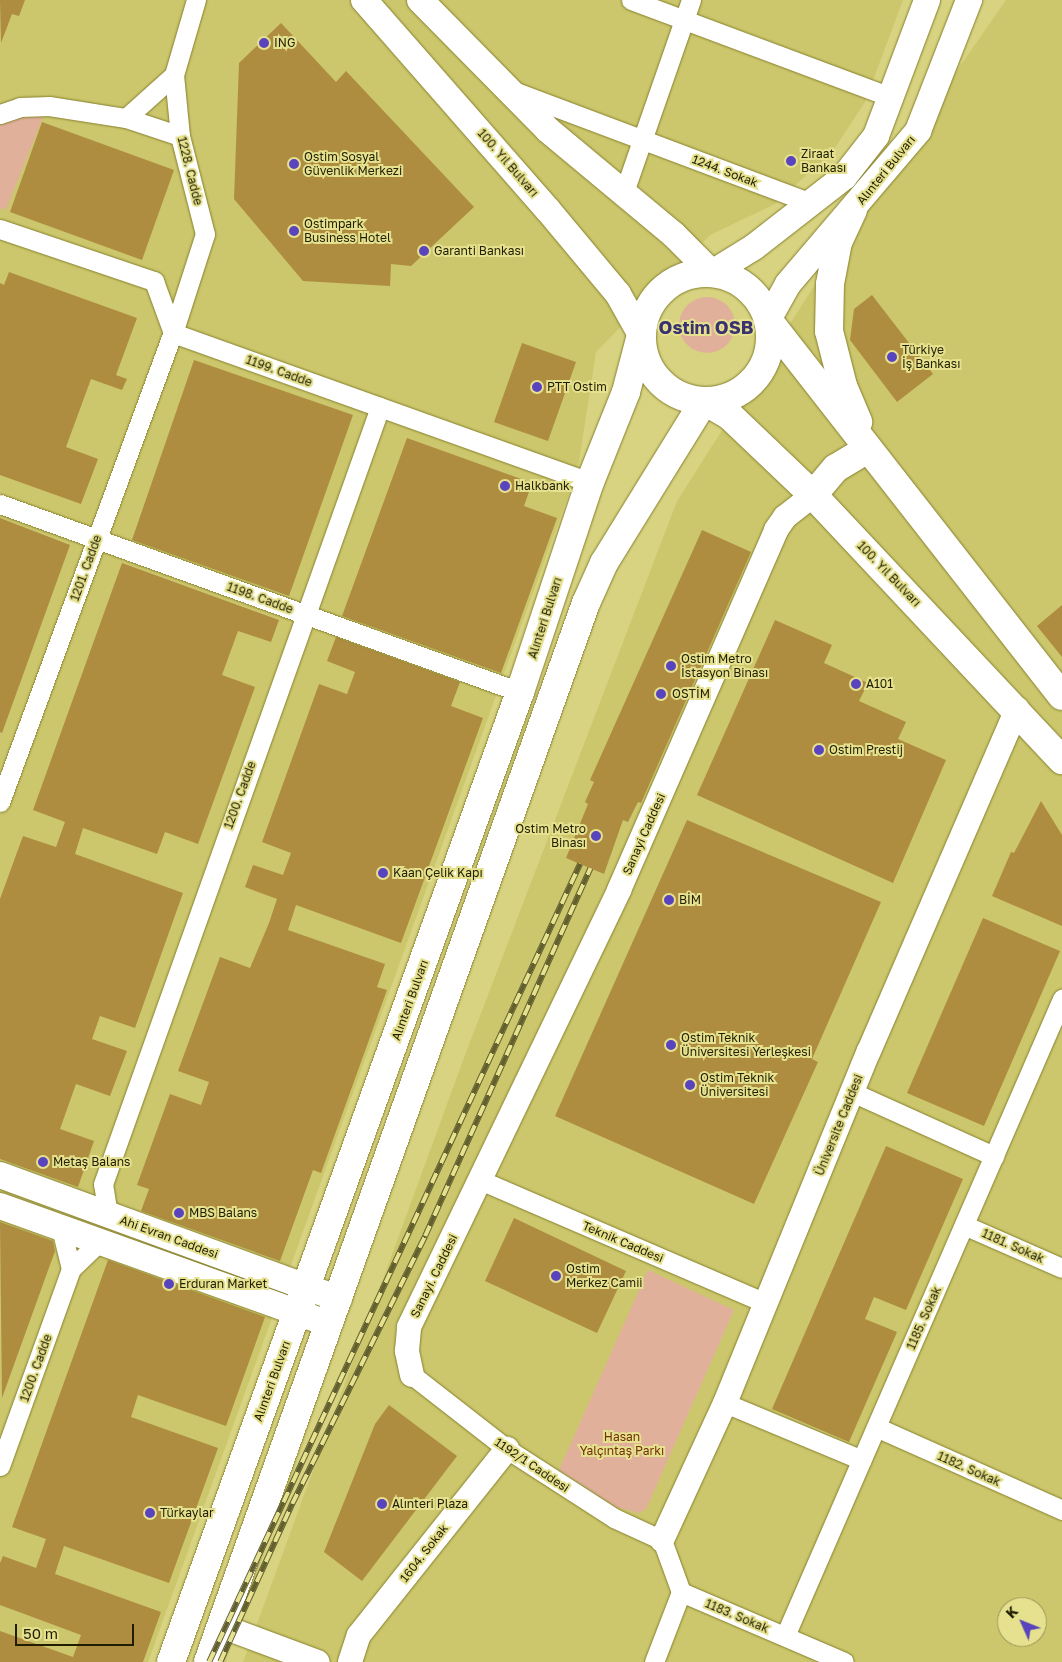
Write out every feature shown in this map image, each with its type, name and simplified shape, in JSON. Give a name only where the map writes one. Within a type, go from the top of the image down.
[{"type":"main road","name":"100. Yıl Bulvarı","points":[[364,0],[548,210],[618,294],[641,335]]},
{"type":"main road","points":[[768,320],[770,339],[758,374],[729,398],[704,401],[669,391],[653,376],[644,356],[641,335],[649,308],[672,282],[691,274],[712,273],[754,247],[809,202],[844,177],[876,136],[927,0]]},
{"type":"main road","name":"Alınteri Bulvarı","points":[[768,320],[788,284],[853,210],[918,131],[969,0]]},
{"type":"main road","points":[[426,2],[507,89],[623,195],[673,234],[712,273],[747,288],[768,320],[1062,696]]},
{"type":"main road","points":[[853,210],[838,242],[830,284],[830,331],[843,386],[868,449]]},
{"type":"main road","name":"Alınteri Bulvarı","points":[[171,1662],[520,692],[590,482],[626,392],[641,335]]},
{"type":"main road","name":"100. Yıl Bulvarı","points":[[704,401],[730,416],[813,495],[1017,709],[1062,760]]},
{"type":"main road","points":[[208,1662],[586,603],[604,563],[704,401]]},
{"type":"main road","points":[[813,495],[836,468],[868,449]]},
{"type":"main road","name":"Ahi Evran Caddesi","points":[[0,1175],[339,1299]]},
{"type":"main road","points":[[61,1228],[73,1202]]},
{"type":"main road","points":[[0,1206],[330,1324]]},
{"type":"main road","name":"1200. Cadde","points":[[99,1242],[108,1215]]},
{"type":"street","points":[[631,0],[891,97]]},
{"type":"street","points":[[623,195],[691,0]]},
{"type":"street","name":"1228. Cadde","points":[[173,333],[205,234],[180,136],[174,75],[197,3]]},
{"type":"street","points":[[126,118],[174,75]]},
{"type":"street","name":"1244. Sokak","points":[[507,89],[809,202]]},
{"type":"street","points":[[0,114],[20,106],[49,106],[126,118],[180,136]]},
{"type":"street","points":[[0,229],[154,281],[173,333]]},
{"type":"street","name":"1199. Cadde","points":[[173,333],[590,482]]},
{"type":"street","name":"1201. Cadde","points":[[0,802],[173,333]]},
{"type":"street","name":"1200. Cadde","points":[[108,1215],[103,1184],[380,407]]},
{"type":"street","name":"Sanayi Caddesi","points":[[480,1180],[619,890],[776,530],[784,517],[813,495]]},
{"type":"street","name":"1198. Cadde","points":[[0,504],[520,692]]},
{"type":"street","name":"Üniversite Caddesi","points":[[662,1540],[725,1403],[852,1092],[1017,709]]},
{"type":"street","name":"1185. Sokak","points":[[785,1636],[994,1156],[1058,1022],[1062,1000]]},
{"type":"street","points":[[852,1092],[994,1156]]},
{"type":"street","name":"Teknik Caddesi","points":[[480,1180],[766,1303]]},
{"type":"street","name":"Sanayi. Caddesi","points":[[412,1375],[407,1351],[409,1327],[480,1180]]},
{"type":"street","points":[[73,1202],[103,1184]]},
{"type":"street","name":"1181. Sokak","points":[[964,1225],[1062,1268]]},
{"type":"street","points":[[61,1228],[71,1269]]},
{"type":"street","name":"1200. Cadde","points":[[0,1466],[71,1269],[99,1242]]},
{"type":"street","name":"1192/1 Caddesi","points":[[412,1375],[507,1449],[614,1518],[662,1540]]},
{"type":"street","points":[[725,1403],[862,1460]]},
{"type":"street","name":"1182. Sokak","points":[[876,1427],[1062,1510]]},
{"type":"street","name":"1604. Sokak","points":[[350,1662],[359,1635],[507,1449]]},
{"type":"street","points":[[654,1662],[681,1592],[662,1540]]},
{"type":"street","name":"1183. Sokak","points":[[681,1592],[844,1662]]},
{"type":"street","points":[[220,1626],[318,1662]]},
{"type":"street","points":[[328,1662],[359,1635]]},
{"type":"shaded area","points":[[0,0],[903,0],[865,102],[833,151],[775,204],[710,235],[596,352],[578,468],[148,1662],[0,1662]]},
{"type":"shaded area","points":[[1006,0],[1062,0],[1062,1662],[243,1662],[465,1055],[677,501],[888,170]]},
{"type":"green space","points":[[27,116],[43,117],[6,210],[0,208],[0,125]]},
{"type":"green space","points":[[707,297],[718,299],[727,305],[733,314],[735,325],[733,336],[727,345],[718,351],[707,353],[696,351],[687,345],[681,336],[679,325],[681,314],[687,305],[696,299]]},
{"type":"green space","name":"Hasan Yalçıntaş Parkı","points":[[648,1270],[734,1310],[646,1509],[639,1513],[616,1507],[559,1470]]},
{"type":"building","points":[[0,0],[25,0],[19,16],[12,14],[1,43]]},
{"type":"building","points":[[281,23],[336,82],[346,71],[474,207],[411,266],[391,264],[390,286],[303,281],[234,199],[239,63]]},
{"type":"building","points":[[42,122],[174,170],[142,260],[10,212]]},
{"type":"building","points":[[9,272],[137,318],[116,375],[127,379],[122,390],[91,379],[66,447],[98,459],[81,504],[0,475],[0,283],[4,285]]},
{"type":"building","name":"Türkiye İş Bankası","points":[[872,295],[933,374],[897,402],[850,340],[854,309]]},
{"type":"building","name":"PTT Ostim","points":[[522,343],[576,362],[548,441],[494,422]]},
{"type":"building","points":[[194,360],[353,415],[289,596],[132,540]]},
{"type":"building","points":[[407,438],[532,483],[524,506],[557,518],[501,673],[342,616]]},
{"type":"building","points":[[0,518],[70,545],[2,733],[0,732]]},
{"type":"building","name":"Ostim Metro İstasyon Binası","points":[[702,530],[751,552],[641,803],[638,802],[628,822],[623,820],[604,874],[566,858],[588,804],[585,802],[594,782],[590,780]]},
{"type":"building","points":[[122,563],[279,620],[271,642],[238,631],[222,675],[255,687],[198,844],[165,832],[157,854],[83,828],[75,854],[183,893],[135,1028],[100,1016],[92,1039],[127,1051],[110,1096],[76,1084],[60,1129],[94,1141],[78,1187],[0,1159],[0,899],[23,836],[56,847],[65,822],[33,810]]},
{"type":"building","points":[[1062,605],[1062,657],[1037,626]]},
{"type":"building","name":"Ostim Prestij","points":[[775,620],[832,645],[824,663],[868,683],[859,701],[906,722],[898,739],[946,760],[893,883],[697,795]]},
{"type":"building","points":[[336,637],[460,682],[451,706],[483,718],[401,943],[296,905],[288,930],[385,964],[377,987],[387,990],[321,1173],[313,1170],[280,1261],[141,1211],[149,1189],[137,1185],[170,1094],[201,1105],[209,1082],[178,1071],[220,957],[250,968],[269,923],[277,899],[245,887],[253,865],[283,875],[291,853],[262,842],[319,684],[347,694],[355,672],[327,661]]},
{"type":"building","points":[[1041,801],[1062,835],[1062,926],[992,896],[1011,852],[1014,853]]},
{"type":"building","points":[[687,820],[881,902],[812,1059],[818,1062],[754,1204],[555,1116]]},
{"type":"building","points":[[983,918],[1060,951],[984,1126],[907,1093]]},
{"type":"building","points":[[886,1146],[963,1179],[906,1310],[874,1297],[865,1319],[897,1332],[849,1442],[772,1409]]},
{"type":"building","name":"Ostim Merkez Camii","points":[[514,1218],[626,1271],[597,1333],[485,1281]]},
{"type":"building","points":[[0,1222],[53,1241],[55,1251],[2,1398]]},
{"type":"building","points":[[108,1260],[265,1317],[226,1426],[138,1395],[131,1417],[218,1448],[169,1583],[64,1546],[55,1574],[161,1612],[143,1662],[0,1662],[0,1631],[73,1657],[81,1635],[0,1605],[0,1563],[3,1556],[36,1568],[46,1539],[12,1527]]},
{"type":"building","name":"Alınteri Plaza","points":[[389,1405],[457,1456],[362,1581],[324,1552],[375,1424]]},
{"type":"railway","points":[[209,1662],[580,864]]},
{"type":"railway","points":[[220,1662],[292,1504],[425,1236],[590,868]]},
{"type":"place","name":"ING","points":[[264,43]]},
{"type":"place","name":"Ziraat Bankası","points":[[791,161]]},
{"type":"place","name":"Ostim Sosyal Güvenlik Merkezi","points":[[294,164]]},
{"type":"place","name":"Ostimpark Business Hotel","points":[[294,231]]},
{"type":"place","name":"Garanti Bankası","points":[[424,251]]},
{"type":"place","name":"Türkiye İş Bankası","points":[[892,357]]},
{"type":"place","name":"PTT Ostim","points":[[537,387]]},
{"type":"place","name":"Halkbank","points":[[505,486]]},
{"type":"place","name":"Ostim Metro İstasyon Binası","points":[[671,666]]},
{"type":"place","name":"A101","points":[[856,684]]},
{"type":"place","name":"OSTİM","points":[[661,694]]},
{"type":"place","name":"Ostim Prestij","points":[[819,750]]},
{"type":"place","name":"Ostim Metro Binası","points":[[596,836]]},
{"type":"place","name":"Kaan Çelik Kapı","points":[[383,873]]},
{"type":"place","name":"BİM","points":[[669,900]]},
{"type":"place","name":"Ostim Teknik Üniversitesi Yerleşkesi","points":[[671,1045]]},
{"type":"place","name":"Ostim Teknik Üniversitesi","points":[[690,1085]]},
{"type":"place","name":"Metaş Balans","points":[[43,1162]]},
{"type":"place","name":"MBS Balans","points":[[179,1213]]},
{"type":"place","name":"Ostim Merkez Camii","points":[[556,1276]]},
{"type":"place","name":"Erduran Market","points":[[169,1284]]},
{"type":"place","name":"Alınteri Plaza","points":[[382,1504]]},
{"type":"place","name":"Türkaylar","points":[[150,1513]]},
{"type":"district","name":"Ostim OSB","points":[[706,327]]}]
